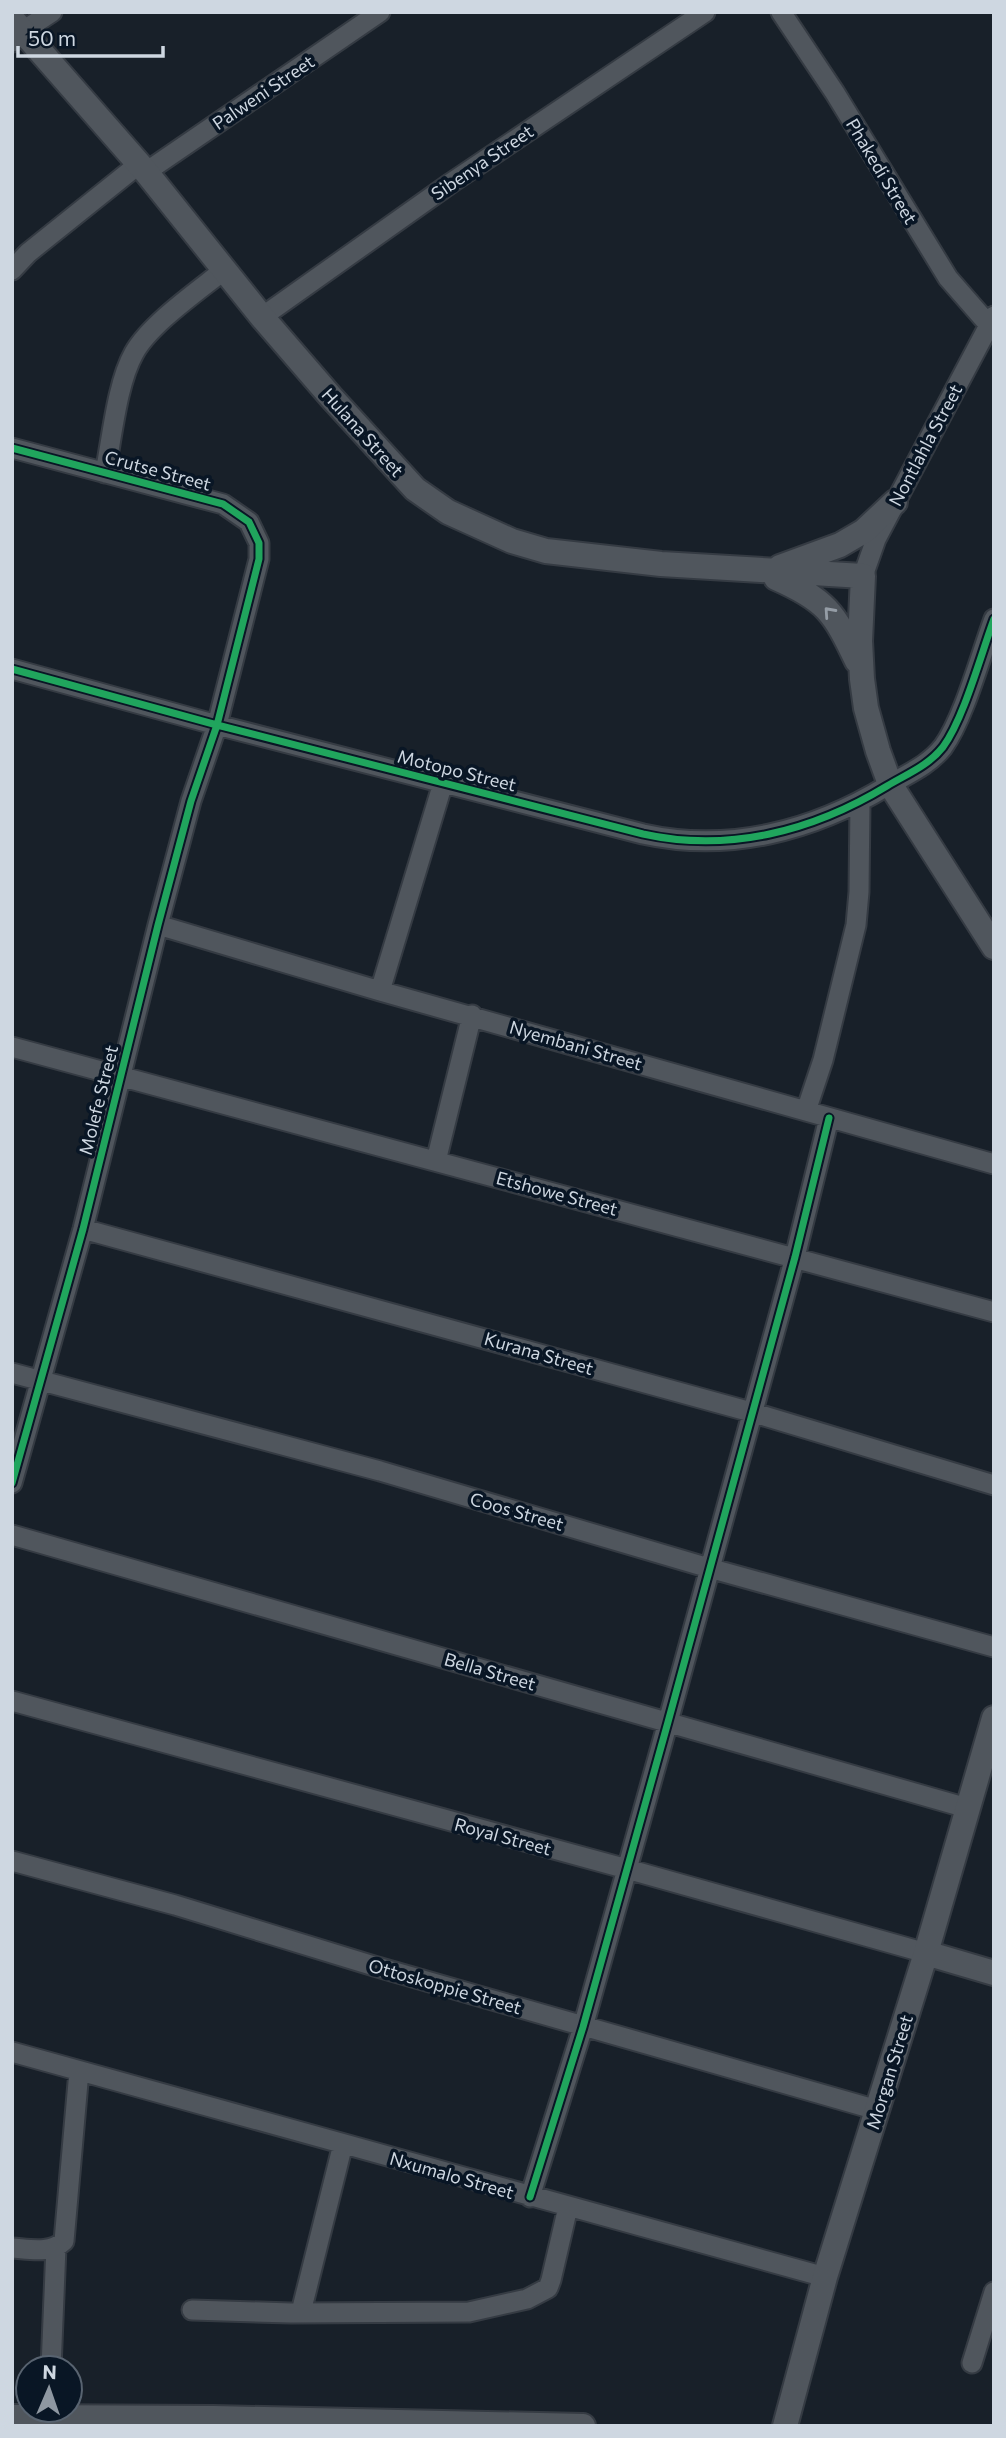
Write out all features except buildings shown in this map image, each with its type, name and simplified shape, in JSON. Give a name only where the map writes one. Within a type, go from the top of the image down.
[{"type":"street","points":[[16,31],[52,12]]},
{"type":"street","name":"Palweni Street","points":[[12,270],[28,253],[142,168],[380,12]]},
{"type":"street","name":"Sibenya Street","points":[[262,317],[451,183],[705,12]]},
{"type":"street","name":"Phakedi Street","points":[[781,12],[835,93],[948,278],[992,321]]},
{"type":"street","name":"Hulana Street","points":[[16,31],[142,168],[262,317],[397,471],[415,489],[448,512],[512,541],[546,551],[661,564],[863,576]]},
{"type":"street","points":[[105,473],[124,382],[133,354],[163,320],[224,270]]},
{"type":"street","name":"Nontlahla Street","points":[[863,576],[876,539],[992,321]]},
{"type":"street","name":"Crutse Street","points":[[12,448],[223,504],[249,522],[257,534],[259,559],[217,725]]},
{"type":"street","points":[[763,572],[815,556],[840,545],[864,531],[895,502]]},
{"type":"street","points":[[763,572],[805,592],[828,609],[838,621],[861,671]]},
{"type":"street","points":[[863,576],[861,671],[866,708],[878,751],[890,784],[994,947]]},
{"type":"street","name":"Motopo Street","points":[[12,669],[217,725],[643,834],[698,840],[732,839],[786,832],[860,803],[914,773],[944,745],[961,709],[994,619]]},
{"type":"street","name":"Molefe Street","points":[[12,1483],[83,1228],[119,1077],[191,802],[217,725]]},
{"type":"street","points":[[380,991],[443,783]]},
{"type":"street","points":[[806,1111],[823,1060],[856,925],[860,803]]},
{"type":"street","name":"Nyembani Street","points":[[158,925],[380,991],[994,1164]]},
{"type":"street","points":[[436,1161],[472,1015]]},
{"type":"street","name":"Etshowe Street","points":[[12,1047],[994,1312]]},
{"type":"street","points":[[530,2197],[583,2026],[668,1722],[795,1257],[829,1118]]},
{"type":"street","name":"Kurana Street","points":[[83,1228],[751,1412],[994,1485]]},
{"type":"street","name":"Coos Street","points":[[12,1373],[380,1471],[994,1647]]},
{"type":"street","name":"Bella Street","points":[[12,1535],[967,1808]]},
{"type":"street","name":"Royal Street","points":[[12,1701],[627,1869],[994,1973]]},
{"type":"street","name":"Morgan Street","points":[[785,2426],[825,2277],[926,1954],[994,1718]]},
{"type":"street","name":"Ottoskoppie Street","points":[[12,1861],[175,1905],[877,2110]]},
{"type":"street","name":"Nxumalo Street","points":[[12,2052],[825,2277]]},
{"type":"street","points":[[12,2248],[56,2247],[64,2241],[79,2071]]},
{"type":"street","points":[[301,2312],[343,2144]]},
{"type":"street","points":[[192,2310],[469,2312],[527,2299],[548,2288],[568,2207]]},
{"type":"street","points":[[52,2354],[56,2247]]},
{"type":"street","points":[[971,2363],[994,2292]]},
{"type":"street","points":[[84,2415],[583,2426]]},
{"type":"cycle path","points":[[12,448],[223,504],[249,522],[259,543],[259,559],[217,725],[191,801],[83,1229],[12,1483]]},
{"type":"cycle path","points":[[12,669],[217,725],[643,834],[707,841],[770,834],[800,826],[859,802],[931,759],[943,747],[958,720],[994,619]]},
{"type":"cycle path","points":[[530,2197],[583,2027],[668,1722],[795,1257],[829,1118]]}]
